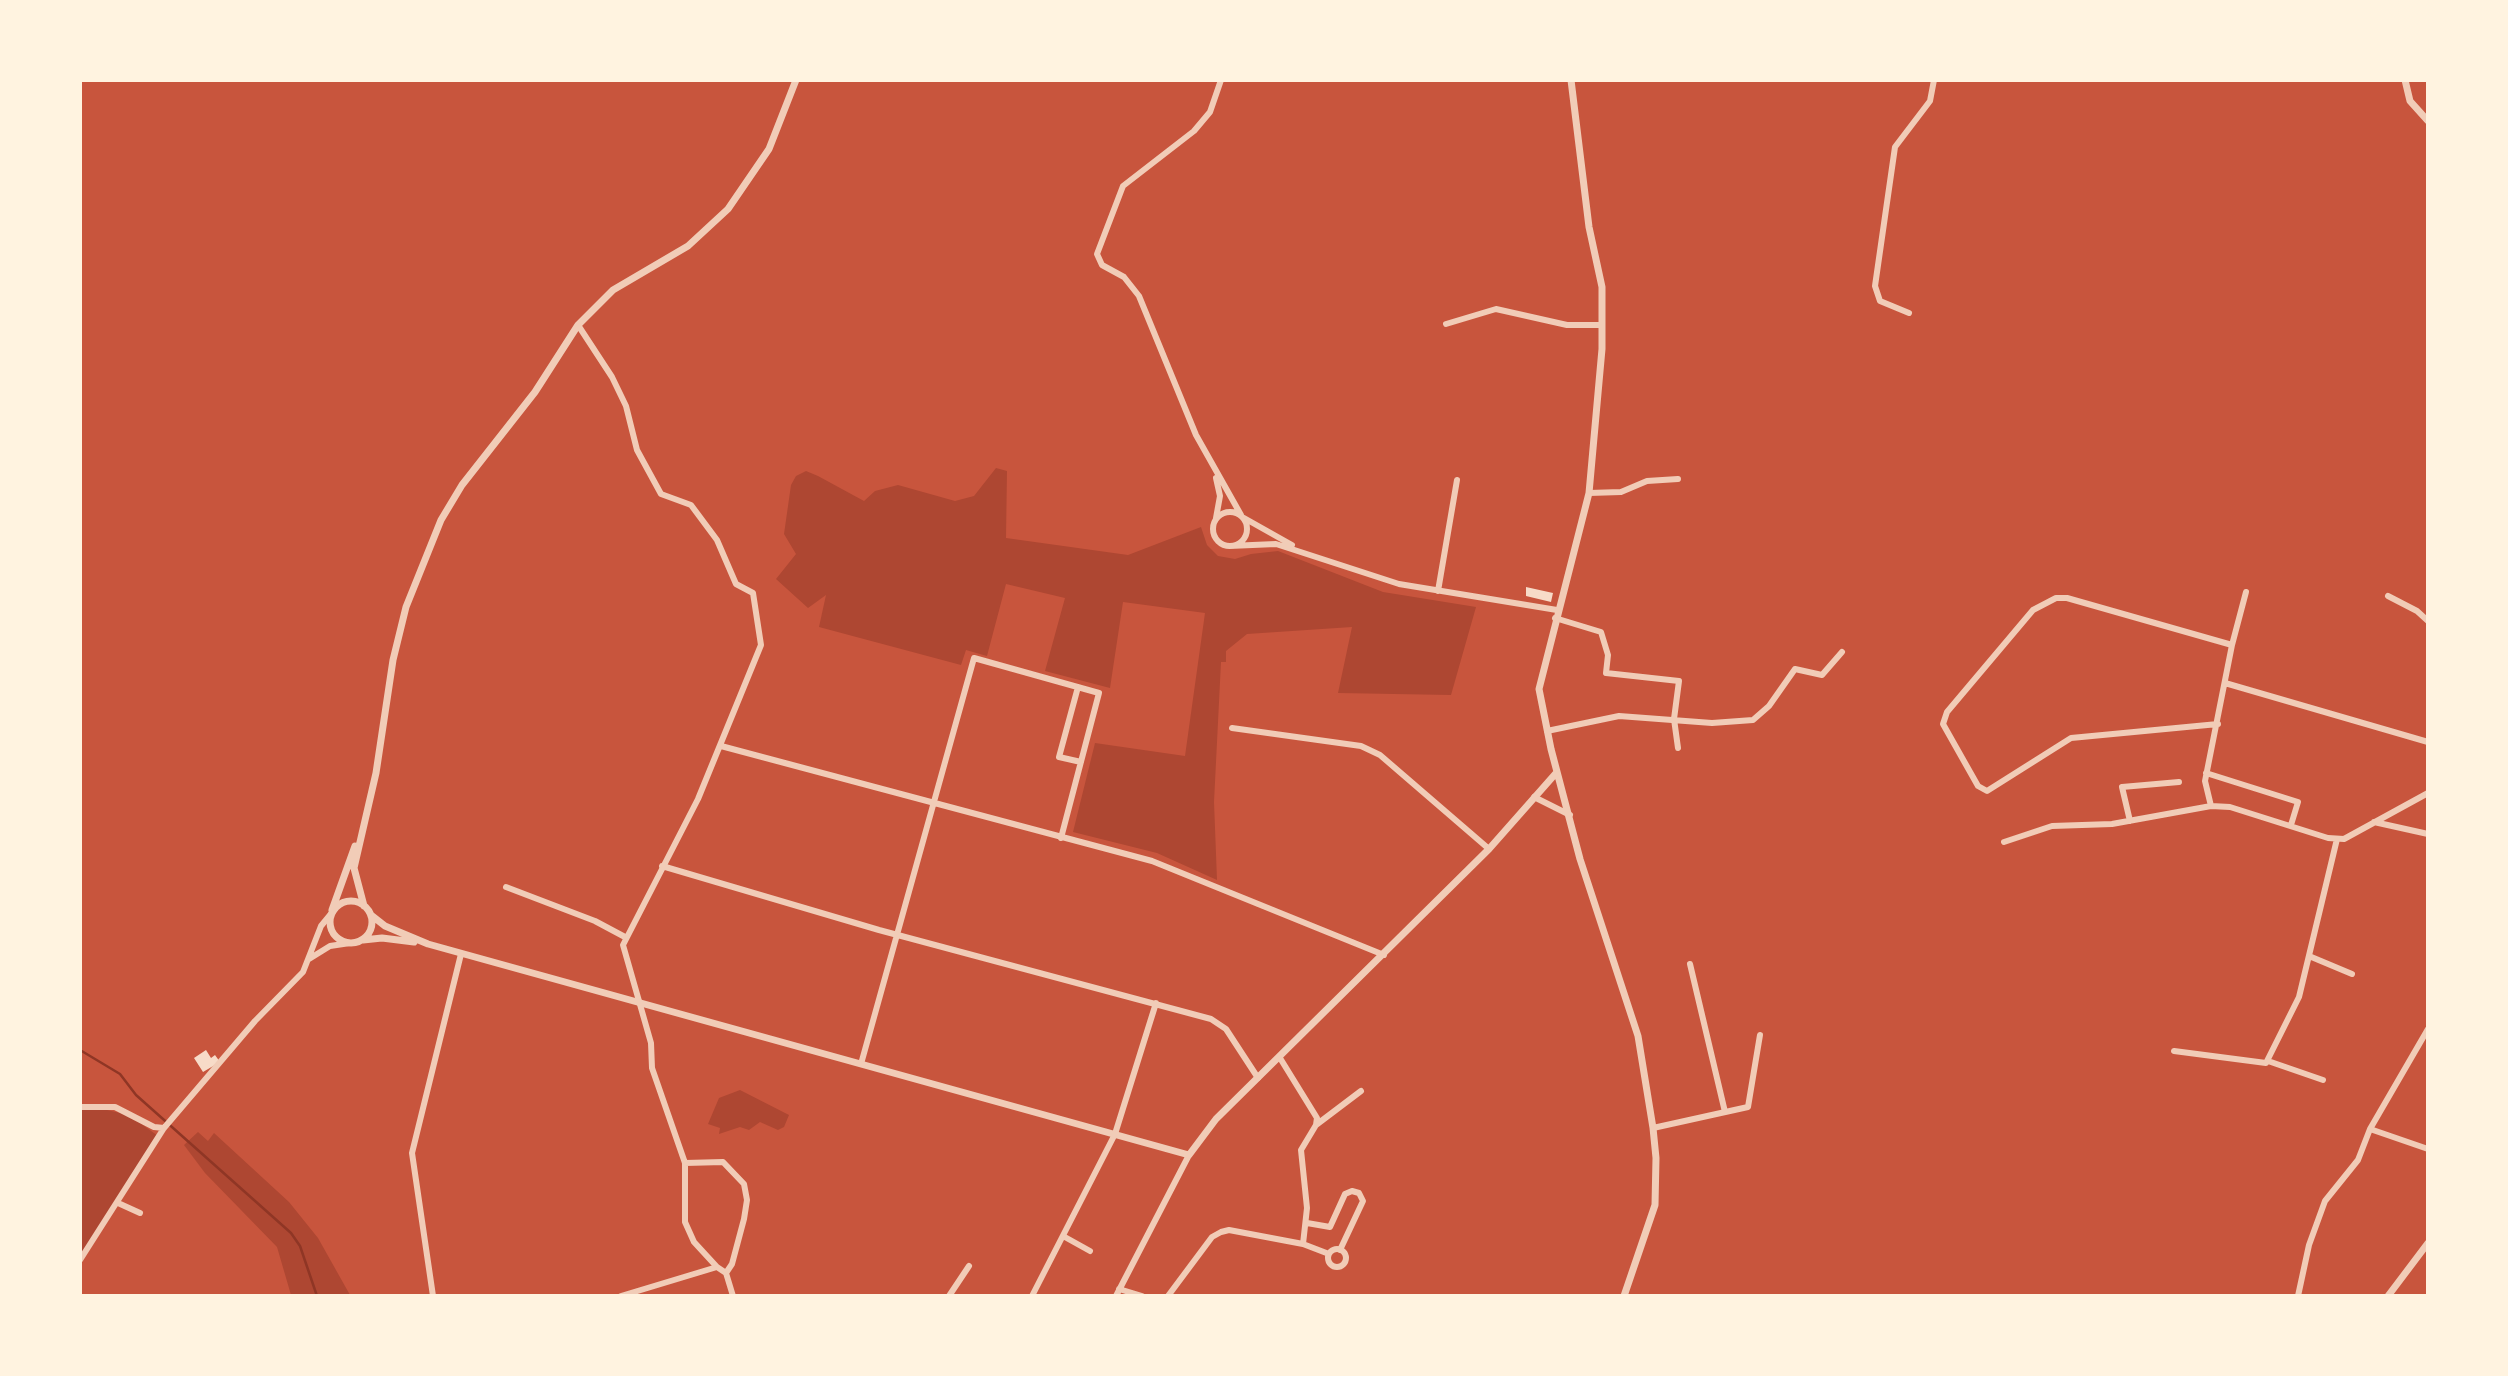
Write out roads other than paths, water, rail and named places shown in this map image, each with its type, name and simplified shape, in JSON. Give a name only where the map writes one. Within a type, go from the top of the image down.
[{"type":"street","points":[[796,80],[769,149],[728,209],[688,246],[613,290],[578,325],[535,392],[462,485],[441,520],[425,557],[399,636],[376,774],[359,839],[355,877],[364,906],[385,926],[461,954],[1189,1155]]},
{"type":"street","points":[[1221,80],[1210,112],[1194,131],[1123,186],[1097,254],[1098,260],[1124,277],[1139,296],[1185,411],[1212,466],[1247,523],[1246,536],[1241,542],[1229,546]]},
{"type":"street","points":[[1571,80],[1589,227],[1602,287],[1597,423],[1589,494],[1556,614],[1539,689],[1580,859],[1638,1036],[1653,1128],[1656,1158],[1655,1205],[1624,1296]]},
{"type":"street","points":[[1909,313],[1880,301],[1875,286],[1895,147],[1930,101],[1934,80]]},
{"type":"street","points":[[2405,80],[2410,101],[2427,121]]},
{"type":"street","points":[[1446,324],[1496,309],[1567,325],[1602,325]]},
{"type":"street","points":[[578,325],[612,377],[626,406],[637,450],[661,494],[691,505],[718,540],[736,584],[753,593],[761,645],[698,799],[625,937],[624,954],[651,1042],[652,1068],[685,1163],[685,1222],[699,1250],[726,1273],[733,1296]]},
{"type":"street","points":[[1212,466],[1220,496],[1214,534],[1222,544],[1276,544],[1307,552],[1374,578],[1556,614],[1601,632],[1608,655],[1606,673],[1679,681],[1674,719],[1678,748]]},
{"type":"street","points":[[1589,494],[1621,492],[1647,481],[1678,479]]},
{"type":"street","points":[[1438,591],[1457,480]]},
{"type":"street","points":[[1215,521],[1229,512],[1242,516],[1307,552]]},
{"type":"street","points":[[2211,806],[2205,781],[2206,773],[2232,645],[2246,592]]},
{"type":"street","points":[[2388,596],[2417,611],[2427,621]]},
{"type":"street","points":[[2218,724],[2071,738],[1987,791],[1978,786],[1942,724],[1947,712],[2033,610],[2056,598],[2067,598],[2232,645]]},
{"type":"street","points":[[1547,731],[1619,716],[1712,723],[1752,720],[1769,706],[1795,669],[1822,675],[1842,652]]},
{"type":"street","points":[[861,1064],[974,659],[1099,693],[1061,838]]},
{"type":"street","points":[[2225,683],[2427,742]]},
{"type":"street","points":[[1078,687],[1059,757],[1081,762]]},
{"type":"street","points":[[1232,728],[1345,744],[1371,751],[1395,765],[1489,849]]},
{"type":"street","points":[[721,746],[1152,861],[1384,955]]},
{"type":"street","points":[[1142,1296],[1117,1292],[1189,1155],[1216,1119],[1489,849],[1557,772]]},
{"type":"street","points":[[2206,773],[2298,802],[2291,825]]},
{"type":"street","points":[[2130,821],[2122,787],[2179,782]]},
{"type":"street","points":[[2004,842],[2052,826],[2130,821],[2211,806],[2230,807],[2344,839],[2427,793]]},
{"type":"street","points":[[1534,797],[1570,815]]},
{"type":"street","points":[[2374,822],[2427,834]]},
{"type":"street","points":[[350,943],[334,934],[332,912],[347,860],[359,839]]},
{"type":"street","points":[[2174,1051],[2266,1063],[2299,997],[2337,839]]},
{"type":"street","points":[[662,866],[897,935],[1219,1022],[1240,1047],[1258,1078]]},
{"type":"street","points":[[506,887],[595,921],[625,937]]},
{"type":"street","points":[[80,1260],[164,1128],[256,1021],[298,979],[321,926],[332,912],[349,901],[364,906]]},
{"type":"street","points":[[362,940],[371,929],[371,915]]},
{"type":"street","points":[[307,960],[323,948],[362,940],[382,938],[428,944]]},
{"type":"street","points":[[433,1296],[412,1153],[461,954]]},
{"type":"street","points":[[2309,957],[2352,974]]},
{"type":"street","points":[[1690,964],[1725,1112]]},
{"type":"street","points":[[1032,1296],[1115,1134],[1156,1003]]},
{"type":"street","points":[[2298,1296],[2309,1245],[2325,1201],[2358,1160],[2370,1129],[2427,1029]]},
{"type":"street","points":[[1653,1128],[1748,1107],[1760,1035]]},
{"type":"street","points":[[1280,1058],[1317,1118],[1316,1125]]},
{"type":"street","points":[[2267,1060],[2323,1080]]},
{"type":"street","points":[[1303,1244],[1307,1223],[1301,1150],[1316,1125],[1361,1090]]},
{"type":"street","points":[[80,1107],[115,1107],[154,1127],[164,1128]]},
{"type":"street","points":[[2370,1129],[2427,1149]]},
{"type":"street","points":[[685,1163],[723,1162],[744,1184],[747,1200],[744,1219],[732,1265],[726,1273]]},
{"type":"street","points":[[1168,1296],[1212,1237],[1221,1232],[1229,1230],[1303,1244],[1329,1254],[1340,1250],[1363,1201],[1359,1193],[1352,1191],[1345,1194],[1329,1227],[1307,1223]]},
{"type":"street","points":[[118,1203],[140,1213]]},
{"type":"street","points":[[1063,1236],[1090,1251]]},
{"type":"street","points":[[2388,1296],[2427,1243]]},
{"type":"street","points":[[1329,1254],[1332,1266],[1342,1266],[1345,1257],[1340,1250]]},
{"type":"street","points":[[949,1296],[969,1266]]},
{"type":"street","points":[[621,1296],[717,1267]]},
{"type":"waterway","points":[[80,1050],[120,1074],[136,1095],[291,1233],[300,1246],[317,1296]]}]
